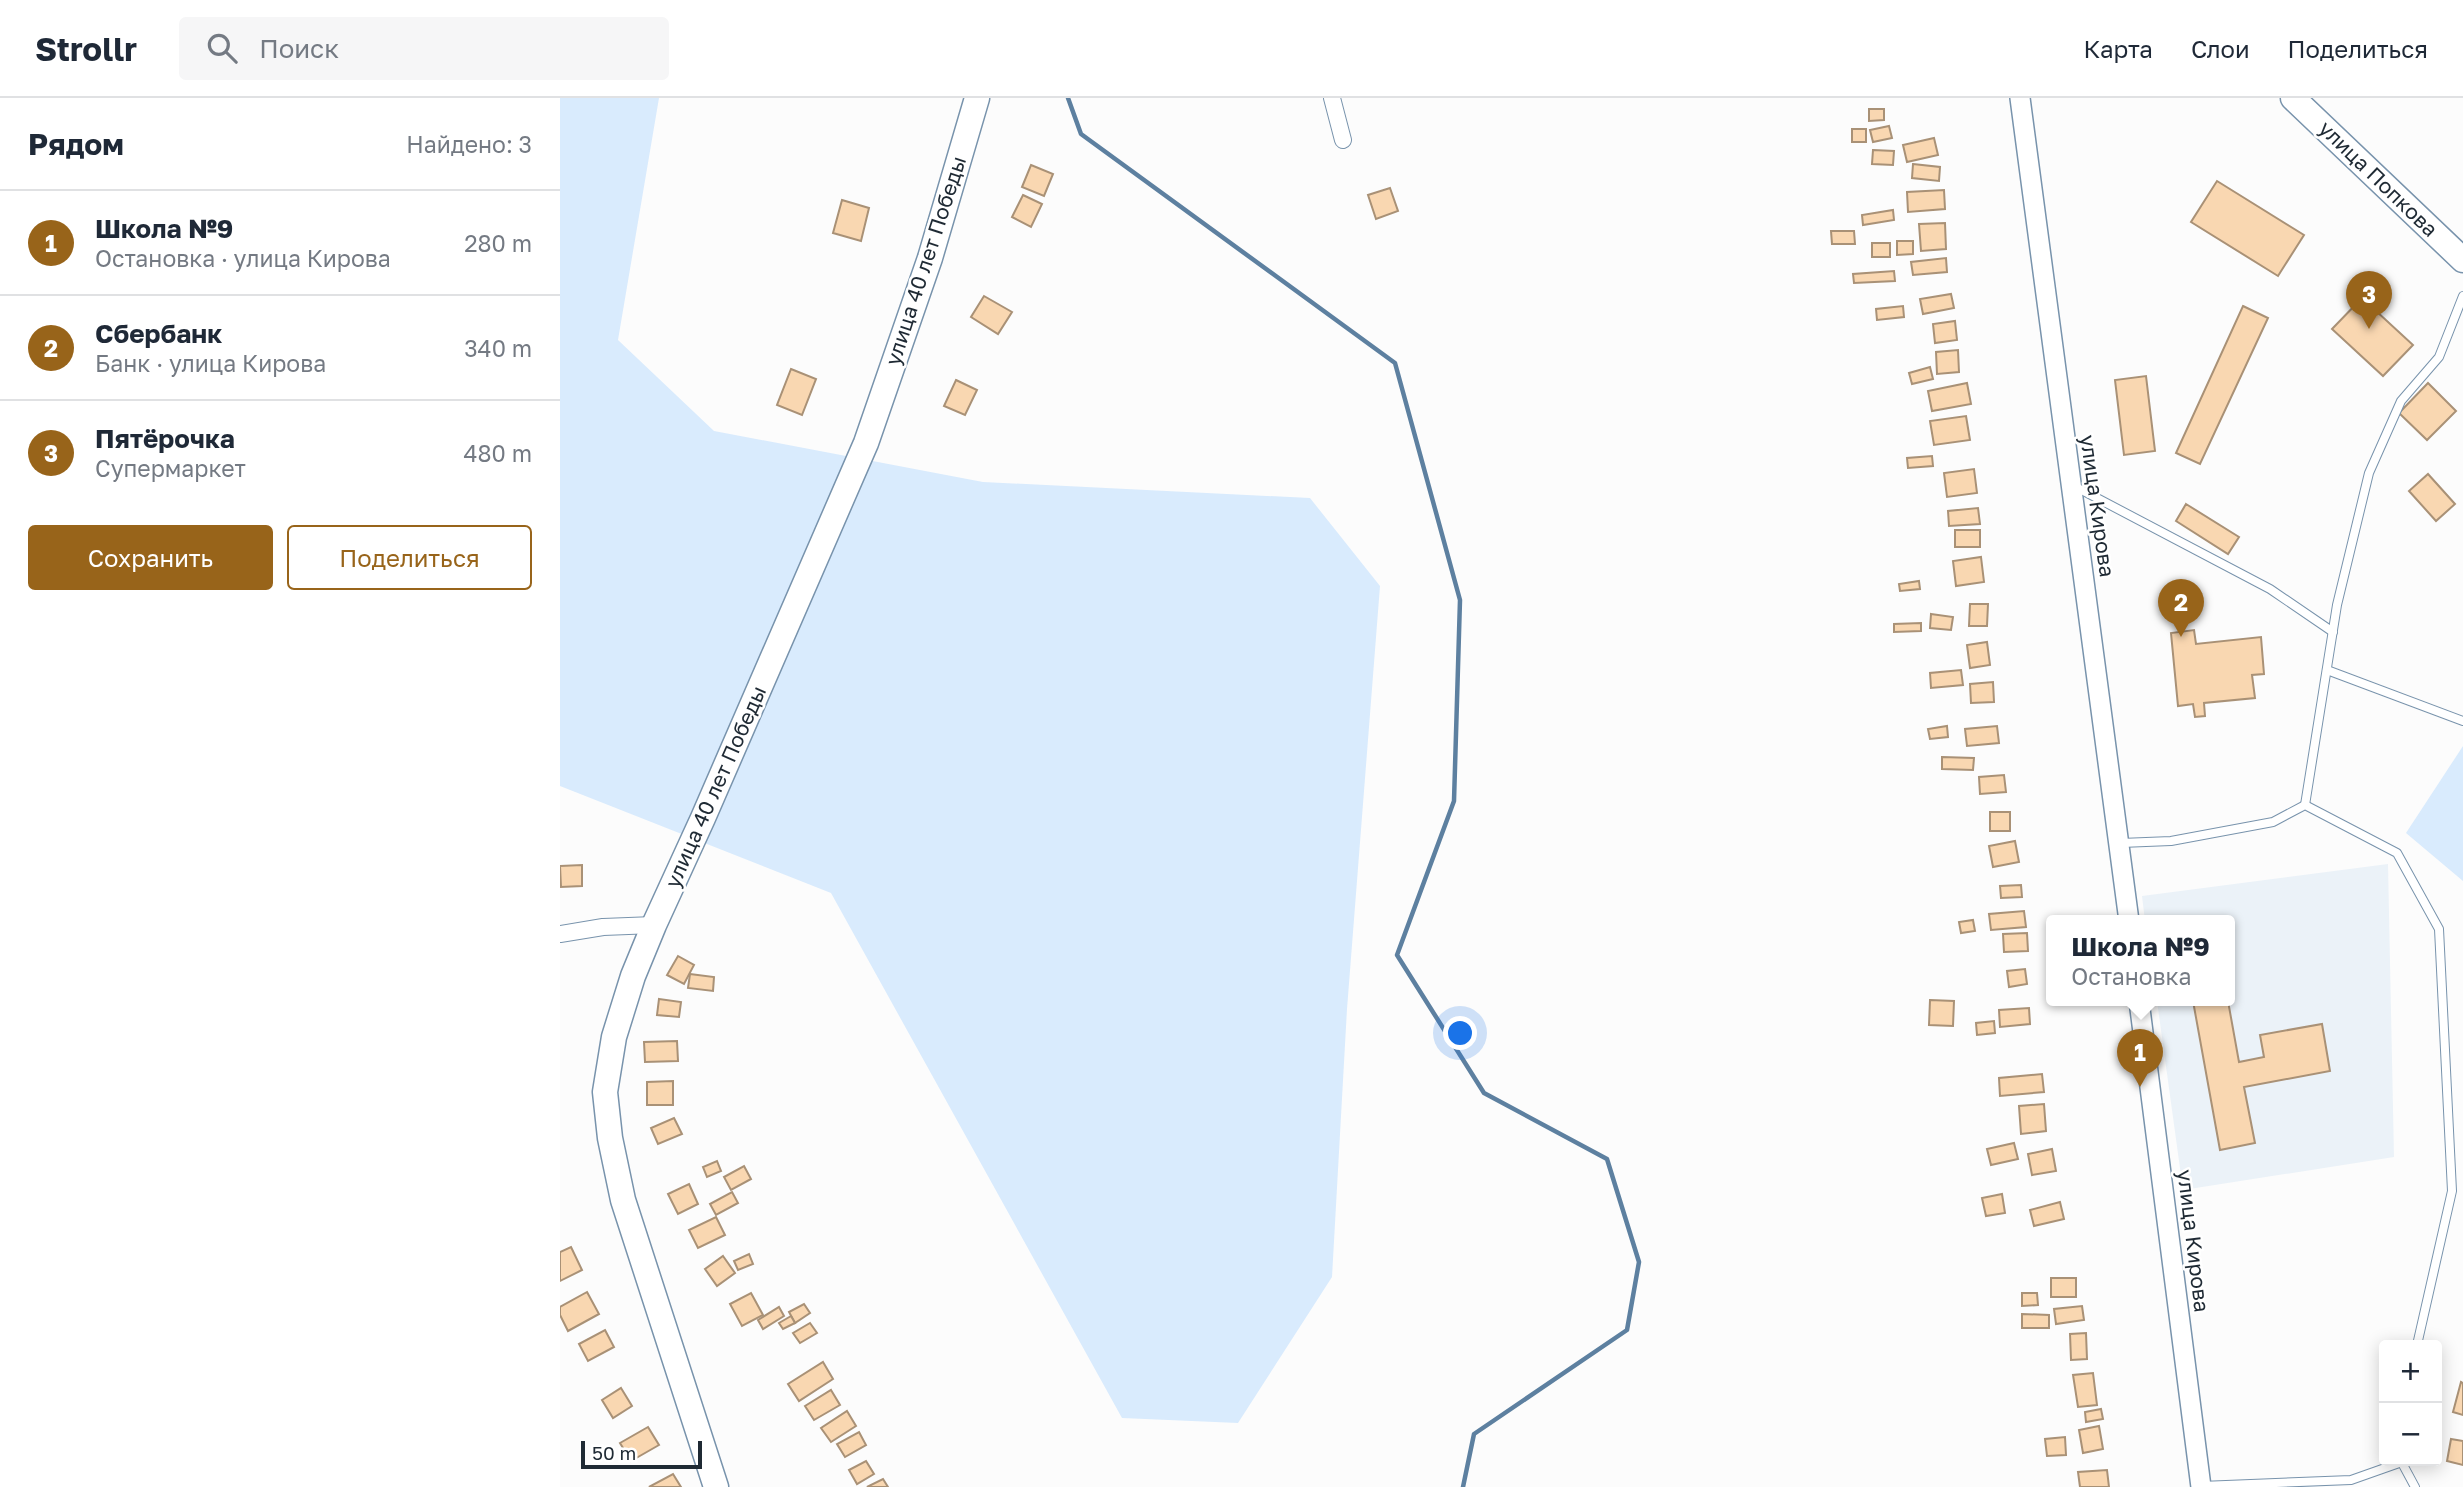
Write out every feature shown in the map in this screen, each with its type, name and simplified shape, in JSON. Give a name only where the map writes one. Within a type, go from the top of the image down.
[{"type":"main road","name":"улица 40 лет Победы","points":[[716,1487],[623,1200],[610,1138],[605,1092],[614,1037],[633,976],[654,925],[866,443],[930,258],[977,98]]},
{"type":"main road","name":"улица Попкова","points":[[2293,98],[2463,260]]},
{"type":"street","points":[[1332,98],[1343,141]]},
{"type":"street","name":"улица Кирова","points":[[2020,98],[2128,915]]},
{"type":"street","points":[[560,934],[603,927],[654,925]]},
{"type":"street","name":"улица Кирова","points":[[2140,1006],[2201,1487]]},
{"type":"lane","points":[[2305,805],[2337,605],[2369,473],[2401,401],[2439,357],[2463,296]]},
{"type":"lane","points":[[2071,485],[2270,589],[2333,632]]},
{"type":"lane","points":[[2327,670],[2463,721]]},
{"type":"lane","points":[[2119,844],[2171,841],[2273,822],[2305,805]]},
{"type":"lane","points":[[2305,805],[2397,853],[2439,929],[2452,1191],[2418,1340]]},
{"type":"lane","points":[[2201,1487],[2351,1480],[2390,1466]]},
{"type":"lane","points":[[2403,1466],[2415,1487]]},
{"type":"shaded area","points":[[560,98],[659,98],[618,340],[714,431],[983,482],[1310,498],[1380,586],[1347,1009],[1332,1277],[1238,1423],[1122,1418],[831,893],[560,786]]},
{"type":"shaded area","points":[[2463,746],[2463,881],[2406,833]]},
{"type":"shaded area","points":[[2388,864],[2394,1157],[2183,1190],[2158,1006],[2235,1006],[2235,915],[2144,915],[2142,896]]},
{"type":"building","points":[[1869,109],[1884,109],[1884,120],[1869,121]]},
{"type":"building","points":[[1889,126],[1892,138],[1873,142],[1870,130]]},
{"type":"building","points":[[1852,129],[1866,129],[1866,142],[1852,142]]},
{"type":"building","points":[[1934,138],[1938,155],[1907,162],[1903,145]]},
{"type":"building","points":[[1873,150],[1894,151],[1893,165],[1872,164]]},
{"type":"building","points":[[1913,164],[1940,167],[1939,181],[1912,178]]},
{"type":"building","points":[[1031,165],[1053,174],[1044,196],[1022,187]]},
{"type":"building","points":[[2217,181],[2304,235],[2278,276],[2191,222]]},
{"type":"building","points":[[1390,188],[1398,211],[1376,219],[1368,195]]},
{"type":"building","points":[[1944,190],[1945,209],[1908,212],[1907,192]]},
{"type":"building","points":[[1023,195],[1042,204],[1031,227],[1012,217]]},
{"type":"building","points":[[842,200],[869,208],[861,241],[833,233]]},
{"type":"building","points":[[1893,210],[1894,220],[1863,225],[1862,215]]},
{"type":"building","points":[[1945,223],[1946,249],[1921,251],[1919,224]]},
{"type":"building","points":[[1831,231],[1854,231],[1855,244],[1832,244]]},
{"type":"building","points":[[1897,241],[1913,241],[1913,254],[1897,255]]},
{"type":"building","points":[[1872,243],[1890,243],[1890,257],[1872,257]]},
{"type":"building","points":[[1946,258],[1947,272],[1913,275],[1911,262]]},
{"type":"building","points":[[1894,271],[1895,281],[1854,283],[1853,274]]},
{"type":"building","points":[[1951,294],[1954,308],[1923,314],[1920,299]]},
{"type":"building","points":[[984,296],[1012,312],[998,334],[971,317]]},
{"type":"building","points":[[2362,298],[2413,345],[2383,376],[2332,329]]},
{"type":"building","points":[[1903,306],[1904,317],[1877,320],[1876,309]]},
{"type":"building","points":[[2243,306],[2268,318],[2200,464],[2176,453]]},
{"type":"building","points":[[1955,321],[1957,340],[1935,343],[1933,324]]},
{"type":"building","points":[[1958,350],[1959,372],[1937,374],[1936,352]]},
{"type":"building","points":[[1930,367],[1933,379],[1912,384],[1909,373]]},
{"type":"building","points":[[791,369],[816,379],[802,415],[777,405]]},
{"type":"building","points":[[2146,376],[2155,451],[2124,455],[2115,380]]},
{"type":"building","points":[[956,380],[977,390],[965,415],[944,406]]},
{"type":"building","points":[[1967,383],[1971,404],[1932,411],[1928,391]]},
{"type":"building","points":[[2428,383],[2456,411],[2427,440],[2399,413]]},
{"type":"building","points":[[1966,416],[1970,440],[1934,445],[1930,421]]},
{"type":"building","points":[[1932,456],[1933,466],[1908,468],[1907,458]]},
{"type":"building","points":[[1974,469],[1977,493],[1947,497],[1944,473]]},
{"type":"building","points":[[2428,474],[2455,504],[2436,521],[2409,491]]},
{"type":"building","points":[[2186,504],[2239,537],[2228,554],[2176,521]]},
{"type":"building","points":[[1978,508],[1980,524],[1949,526],[1948,511]]},
{"type":"building","points":[[1955,530],[1980,530],[1980,547],[1955,547]]},
{"type":"building","points":[[1981,557],[1984,582],[1956,586],[1953,561]]},
{"type":"building","points":[[1919,581],[1920,589],[1900,591],[1899,584]]},
{"type":"building","points":[[1970,604],[1988,604],[1987,626],[1969,626]]},
{"type":"building","points":[[1931,614],[1953,617],[1951,630],[1930,628]]},
{"type":"building","points":[[1921,623],[1921,631],[1894,632],[1894,624]]},
{"type":"building","points":[[2194,630],[2196,644],[2261,637],[2264,674],[2252,675],[2255,698],[2204,703],[2205,716],[2195,717],[2193,704],[2178,706],[2171,633]]},
{"type":"building","points":[[1987,642],[1990,665],[1970,668],[1967,645]]},
{"type":"building","points":[[1961,670],[1963,685],[1931,688],[1930,673]]},
{"type":"building","points":[[1993,682],[1994,702],[1971,703],[1970,684]]},
{"type":"building","points":[[1947,726],[1948,737],[1930,739],[1928,729]]},
{"type":"building","points":[[1997,726],[1999,743],[1967,746],[1965,729]]},
{"type":"building","points":[[1942,757],[1974,758],[1973,770],[1942,769]]},
{"type":"building","points":[[2004,775],[2006,792],[1980,794],[1979,777]]},
{"type":"building","points":[[1990,812],[2010,812],[2010,831],[1990,831]]},
{"type":"building","points":[[2015,841],[2019,862],[1993,867],[1989,846]]},
{"type":"building","points":[[582,865],[582,886],[561,887],[560,866]]},
{"type":"building","points":[[2021,885],[2022,897],[2001,898],[2000,886]]},
{"type":"building","points":[[2024,911],[2026,927],[1991,930],[1989,914]]},
{"type":"building","points":[[1973,920],[1975,931],[1961,933],[1959,922]]},
{"type":"building","points":[[2027,933],[2028,951],[2004,952],[2003,934]]},
{"type":"building","points":[[678,956],[694,965],[684,984],[667,975]]},
{"type":"building","points":[[2025,969],[2027,984],[2009,987],[2007,971]]},
{"type":"building","points":[[690,974],[714,977],[713,991],[688,988]]},
{"type":"building","points":[[659,999],[681,1002],[679,1017],[657,1015]]},
{"type":"building","points":[[1930,1000],[1954,1001],[1953,1026],[1929,1025]]},
{"type":"building","points":[[2194,1006],[2229,1006],[2239,1062],[2264,1057],[2260,1035],[2322,1024],[2330,1071],[2244,1087],[2255,1143],[2220,1150]]},
{"type":"building","points":[[2029,1008],[2030,1024],[2000,1027],[1999,1010]]},
{"type":"building","points":[[1994,1021],[1995,1033],[1977,1035],[1976,1023]]},
{"type":"building","points":[[677,1041],[678,1061],[645,1062],[644,1042]]},
{"type":"building","points":[[2042,1074],[2044,1092],[2000,1096],[1999,1078]]},
{"type":"building","points":[[673,1081],[673,1105],[647,1105],[647,1082]]},
{"type":"building","points":[[2044,1104],[2046,1131],[2021,1134],[2019,1106]]},
{"type":"building","points":[[674,1118],[682,1134],[658,1144],[651,1128]]},
{"type":"building","points":[[2014,1143],[2018,1159],[1991,1165],[1987,1149]]},
{"type":"building","points":[[2052,1149],[2056,1171],[2032,1175],[2028,1154]]},
{"type":"building","points":[[717,1161],[721,1171],[707,1177],[703,1167]]},
{"type":"building","points":[[744,1166],[751,1179],[731,1190],[724,1177]]},
{"type":"building","points":[[689,1184],[698,1204],[678,1214],[668,1194]]},
{"type":"building","points":[[732,1192],[738,1203],[716,1215],[710,1204]]},
{"type":"building","points":[[2002,1194],[2005,1213],[1986,1216],[1982,1198]]},
{"type":"building","points":[[2060,1202],[2064,1219],[2034,1226],[2030,1210]]},
{"type":"building","points":[[716,1217],[725,1235],[698,1248],[689,1230]]},
{"type":"building","points":[[571,1247],[582,1270],[560,1281],[560,1252]]},
{"type":"building","points":[[749,1254],[753,1264],[738,1270],[734,1261]]},
{"type":"building","points":[[723,1256],[735,1273],[717,1286],[705,1269]]},
{"type":"building","points":[[2051,1278],[2076,1278],[2076,1297],[2051,1297]]},
{"type":"building","points":[[587,1292],[599,1314],[568,1331],[560,1315],[560,1307]]},
{"type":"building","points":[[751,1293],[763,1315],[742,1326],[730,1304]]},
{"type":"building","points":[[2022,1293],[2037,1293],[2038,1305],[2022,1306]]},
{"type":"building","points":[[804,1304],[810,1313],[795,1323],[789,1312]]},
{"type":"building","points":[[2082,1306],[2084,1320],[2056,1324],[2054,1309]]},
{"type":"building","points":[[779,1307],[784,1316],[763,1329],[758,1320]]},
{"type":"building","points":[[2022,1314],[2049,1315],[2049,1328],[2022,1328]]},
{"type":"building","points":[[791,1316],[795,1323],[783,1329],[779,1323]]},
{"type":"building","points":[[810,1323],[817,1333],[800,1343],[793,1333]]},
{"type":"building","points":[[605,1330],[614,1347],[588,1361],[579,1344]]},
{"type":"building","points":[[2086,1333],[2087,1359],[2071,1360],[2070,1334]]},
{"type":"building","points":[[823,1362],[833,1379],[799,1401],[788,1384]]},
{"type":"building","points":[[2093,1373],[2097,1405],[2078,1407],[2073,1375]]},
{"type":"building","points":[[2461,1382],[2463,1383],[2463,1415],[2453,1412]]},
{"type":"building","points":[[621,1388],[632,1406],[613,1418],[602,1400]]},
{"type":"building","points":[[831,1390],[840,1405],[814,1420],[805,1406]]},
{"type":"building","points":[[2101,1409],[2103,1419],[2086,1422],[2085,1412]]},
{"type":"building","points":[[847,1411],[856,1426],[831,1442],[821,1428]]},
{"type":"building","points":[[2099,1426],[2103,1449],[2083,1453],[2079,1430]]},
{"type":"building","points":[[648,1427],[659,1445],[631,1461],[620,1443]]},
{"type":"building","points":[[859,1432],[866,1445],[845,1457],[837,1444]]},
{"type":"building","points":[[2065,1437],[2066,1455],[2047,1456],[2045,1439]]},
{"type":"building","points":[[2451,1439],[2463,1441],[2463,1465],[2447,1461]]},
{"type":"building","points":[[866,1461],[874,1474],[857,1484],[849,1470]]},
{"type":"building","points":[[2107,1470],[2109,1487],[2080,1487],[2078,1472]]},
{"type":"building","points":[[673,1474],[681,1487],[649,1487]]},
{"type":"building","points":[[883,1479],[888,1487],[867,1487]]},
{"type":"waterway","points":[[1068,98],[1081,134],[1395,363],[1460,600],[1454,801],[1397,955],[1484,1093],[1607,1159],[1639,1262],[1627,1330],[1474,1434],[1463,1487]]},
{"type":"place","name":"Пятёрочка","points":[[2369,329]]},
{"type":"place","name":"Сбербанк","points":[[2181,637]]},
{"type":"place","name":"Школа №9","points":[[2140,1087]]}]
